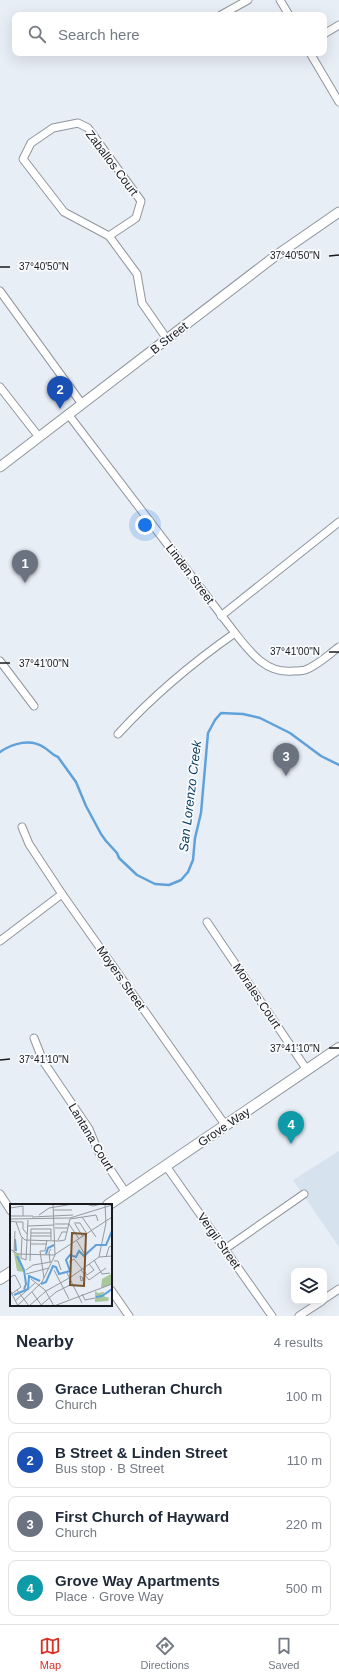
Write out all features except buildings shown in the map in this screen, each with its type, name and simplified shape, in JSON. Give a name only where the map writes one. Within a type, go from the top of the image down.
[{"type":"main road","name":"Grove Way","points":[[110,1204],[339,1048]]},
{"type":"main road","points":[[0,1279],[10,1273]]},
{"type":"street","points":[[226,12],[248,0]]},
{"type":"street","points":[[280,0],[287,12]]},
{"type":"street","points":[[327,32],[339,25]]},
{"type":"street","points":[[312,56],[339,102]]},
{"type":"street","name":"Zaballos Court","points":[[109,236],[136,218],[141,201],[88,128],[78,124],[53,128],[31,142],[23,159],[64,212],[109,236],[137,274],[142,303],[167,339]]},
{"type":"street","name":"B Street","points":[[0,467],[274,257],[339,212]]},
{"type":"street","points":[[0,291],[82,404]]},
{"type":"street","points":[[0,387],[39,437]]},
{"type":"street","name":"Linden Street","points":[[68,414],[234,633],[250,653],[265,666],[284,672],[304,670],[320,662],[339,647]]},
{"type":"street","points":[[221,616],[339,522]]},
{"type":"street","points":[[118,734],[170,683],[234,633]]},
{"type":"street","points":[[0,661],[34,706]]},
{"type":"street","name":"Moyers Street","points":[[22,827],[29,844],[62,894],[226,1126]]},
{"type":"street","points":[[0,940],[62,894]]},
{"type":"street","name":"Morales Court","points":[[207,922],[307,1070]]},
{"type":"street","name":"Lantana Court","points":[[34,1038],[42,1061],[89,1129],[98,1151],[126,1193]]},
{"type":"street","name":"Vergil Street","points":[[166,1166],[272,1316]]},
{"type":"street","points":[[0,1194],[10,1209]]},
{"type":"street","points":[[225,1249],[304,1194]]},
{"type":"street","points":[[327,1297],[339,1289]]},
{"type":"street","points":[[112,1291],[129,1316]]},
{"type":"street","points":[[299,1316],[317,1304]]},
{"type":"shaded area","points":[[339,1151],[339,1247],[293,1180]]},
{"type":"waterway","name":"San Lorenzo Creek","points":[[0,752],[16,744],[28,742],[40,745],[58,757],[76,782],[86,806],[101,834],[117,853],[119,858],[137,875],[155,884],[169,885],[181,880],[188,872],[193,860],[195,838],[201,813],[208,733],[215,720],[221,713],[243,714],[260,718],[290,733],[321,756],[339,765]]},
{"type":"place","name":"B Street & Linden Street","points":[[60,409]]},
{"type":"place","name":"Grace Lutheran Church","points":[[25,583]]},
{"type":"place","name":"First Church of Hayward","points":[[286,776]]},
{"type":"place","name":"Grove Way Apartments","points":[[291,1144]]}]
